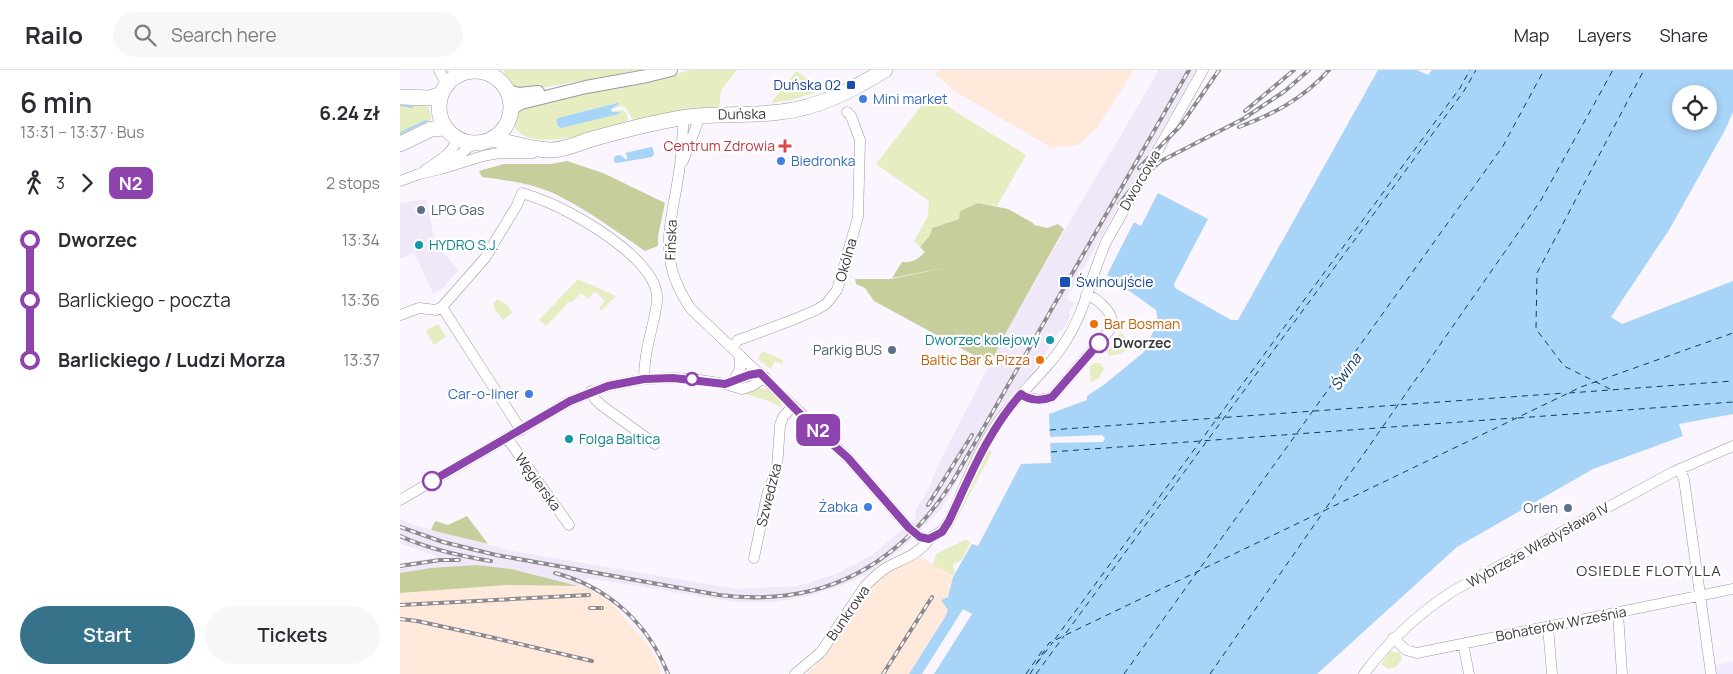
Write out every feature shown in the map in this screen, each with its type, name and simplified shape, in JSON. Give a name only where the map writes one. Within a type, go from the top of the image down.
[{"type":"highway","name":"Duńska","points":[[484,141],[554,150],[592,139],[692,116],[760,114],[804,108],[835,98],[885,70]]},
{"type":"highway","points":[[469,71],[491,74],[503,81],[510,115],[502,132],[484,141],[458,139],[445,128],[439,115],[439,100],[443,90],[452,79],[469,71]]},
{"type":"highway","points":[[400,96],[430,98],[443,90]]},
{"type":"highway","name":"Duńska","points":[[510,115],[512,133],[524,139],[548,142],[592,139]]},
{"type":"highway","points":[[400,144],[431,129],[445,128]]},
{"type":"main road","points":[[510,115],[522,103],[586,87],[671,70]]},
{"type":"main road","points":[[503,81],[524,94],[586,87]]},
{"type":"street","points":[[439,70],[444,81],[443,90]]},
{"type":"street","name":"Dworcowa","points":[[929,539],[942,532],[949,521],[984,446],[1000,420],[1046,367],[1068,338],[1076,322],[1107,240],[1203,70]]},
{"type":"street","name":"Okólna","points":[[736,351],[738,340],[816,310],[826,304],[837,290],[858,217],[860,140],[851,116],[846,112]]},
{"type":"street","name":"Fińska","points":[[692,116],[696,127],[680,169],[669,232],[669,259],[672,272],[683,298],[691,309],[848,458],[909,528],[920,537],[929,539]]},
{"type":"street","points":[[419,174],[444,158],[456,145],[458,139]]},
{"type":"street","points":[[441,169],[450,164],[468,147],[484,141]]},
{"type":"street","points":[[400,181],[419,174],[499,153],[531,153],[554,150]]},
{"type":"street","points":[[400,315],[419,308],[436,310],[442,307],[485,258],[517,205],[522,193],[551,203],[584,221],[626,251],[651,276],[656,286],[658,297],[644,362],[644,379]]},
{"type":"street","points":[[1021,394],[1025,397],[1041,400],[1052,397],[1108,332],[1112,324],[1111,317],[1097,300],[1086,295]]},
{"type":"street","points":[[442,307],[521,430]]},
{"type":"street","points":[[729,382],[740,369],[736,351]]},
{"type":"street","points":[[400,500],[570,401],[591,391],[644,379],[680,378],[729,382],[742,389],[752,386],[762,375]]},
{"type":"street","points":[[591,391],[595,399],[601,404],[655,444]]},
{"type":"street","name":"Szwedzka","points":[[754,558],[767,494],[777,468],[780,423],[793,406]]},
{"type":"street","name":"Węgierska","points":[[507,438],[569,525]]},
{"type":"street","name":"Wybrzeże Władysława IV","points":[[1364,674],[1393,638],[1430,606],[1453,591],[1679,469],[1733,446]]},
{"type":"street","points":[[1679,469],[1684,479],[1711,674]]},
{"type":"street","name":"Bunkrowa","points":[[795,674],[821,652],[873,577],[889,566],[915,553],[929,539]]},
{"type":"street","name":"Bohaterów Września","points":[[1393,638],[1406,650],[1414,653],[1733,589]]},
{"type":"street","points":[[1618,613],[1622,674]]},
{"type":"street","points":[[1548,627],[1552,674]]},
{"type":"street","points":[[1463,644],[1469,674]]},
{"type":"shaded area","points":[[939,70],[1134,70],[1096,129],[1078,145],[1052,148],[956,92],[935,74]]},
{"type":"shaded area","points":[[1159,70],[1196,70],[1066,299],[1074,304],[1069,311],[1070,316],[1062,332],[1059,331],[1039,365],[1036,364],[1030,376],[999,409],[941,509],[902,549],[869,573],[845,584],[809,596],[774,602],[736,602],[587,578],[578,586],[511,570],[431,568],[400,573],[400,563],[440,557],[400,543],[400,519],[417,526],[513,551],[735,589],[798,586],[836,574],[872,555],[916,518],[915,512],[931,484],[935,471],[1004,336]]},
{"type":"shaded area","points":[[426,199],[435,243],[458,270],[442,289],[433,293],[414,253],[400,259],[400,203]]},
{"type":"shaded area","points":[[920,556],[953,577],[948,597],[948,610],[945,617],[909,674],[807,674],[819,663],[818,661],[873,583],[885,572]]},
{"type":"shaded area","points":[[506,585],[578,586],[587,588],[611,603],[649,646],[660,667],[660,674],[400,674],[400,593]]},
{"type":"shaded area","points":[[1733,661],[1733,674],[1716,674],[1715,665]]},
{"type":"green space","points":[[504,70],[645,70],[523,91],[510,83]]},
{"type":"green space","points":[[691,70],[737,70],[721,90],[719,110],[636,122],[626,108],[622,106],[611,109],[619,104],[617,103],[556,119],[622,110],[626,114],[627,123],[585,135],[552,140],[536,139],[524,136],[515,128],[516,116],[520,109]]},
{"type":"green space","points":[[796,71],[824,90],[791,100],[771,103]]},
{"type":"green space","points":[[929,96],[935,97],[1026,155],[997,206],[978,203],[960,211],[959,219],[932,228],[930,234],[920,247],[914,241],[928,216],[929,201],[876,164]]},
{"type":"green space","points":[[400,103],[429,107],[431,120],[400,136]]},
{"type":"green space","points":[[567,161],[603,173],[665,203],[658,236],[658,246],[645,251],[591,214],[557,195],[530,185],[482,177],[479,171],[504,164],[551,164]]},
{"type":"green space","points":[[978,203],[1008,209],[1034,225],[1047,228],[1058,224],[1064,229],[990,364],[874,301],[865,288],[856,284],[855,279],[891,279],[949,267],[892,278],[902,262],[915,260],[925,252],[920,247],[930,235],[932,228],[959,219],[960,211]]},
{"type":"green space","points":[[578,279],[616,296],[601,311],[599,308],[605,301],[596,292],[589,299],[581,293],[572,302],[570,301],[546,326],[539,320]]},
{"type":"green space","points":[[497,299],[502,301],[512,313],[503,320],[493,304]]},
{"type":"green space","points":[[438,324],[446,337],[434,345],[426,331]]},
{"type":"green space","points":[[1122,333],[1128,340],[1128,349],[1120,354],[1109,356],[1107,351],[1114,344],[1119,334]]},
{"type":"green space","points":[[762,351],[783,360],[782,364],[775,361],[772,367],[769,368],[758,359]]},
{"type":"green space","points":[[1093,363],[1100,363],[1104,368],[1099,378],[1093,382],[1090,381],[1090,366]]},
{"type":"green space","points":[[758,388],[766,389],[773,394],[782,408],[766,400],[736,391],[747,392]]},
{"type":"green space","points":[[987,449],[992,452],[951,530],[950,529]]},
{"type":"green space","points":[[467,516],[488,544],[431,530],[435,521],[448,525]]},
{"type":"green space","points":[[965,540],[971,542],[961,561],[953,564],[955,573],[953,576],[933,565],[936,554]]},
{"type":"green space","points":[[477,565],[511,569],[578,586],[506,585],[400,593],[400,573],[431,568]]},
{"type":"green space","points":[[1391,651],[1399,652],[1402,659],[1396,667],[1389,669],[1381,664]]},
{"type":"water","name":"Świna","points":[[1378,70],[1417,70],[1428,75],[1432,70],[1733,70],[1733,112],[1725,130],[1669,230],[1611,317],[1622,324],[1733,281],[1733,414],[1679,424],[1683,436],[1593,469],[1457,547],[1317,674],[909,674],[945,617],[948,610],[941,600],[948,597],[953,577],[972,544],[978,546],[1021,464],[1051,463],[1049,414],[1087,400],[1087,396],[1144,352],[1158,321],[1156,310],[1107,275],[1134,222],[1141,226],[1158,193],[1208,219],[1174,284],[1175,288],[1231,320],[1238,320]]},
{"type":"water","points":[[619,104],[611,109],[612,112],[620,112],[619,114],[561,128],[556,120],[558,118]]},
{"type":"water","points":[[651,147],[654,154],[652,157],[614,162],[615,156],[620,155],[627,160],[625,153]]},
{"type":"pier","points":[[1102,435],[1105,438],[1103,442],[1050,443],[1050,437]]},
{"type":"pier","points":[[963,609],[972,614],[934,674],[922,674]]},
{"type":"waterway","points":[[400,105],[412,107]]},
{"type":"waterway","points":[[400,133],[426,121]]},
{"type":"ferry route","points":[[1055,639],[1460,88],[1470,70]]},
{"type":"ferry route","points":[[1066,633],[1464,91],[1476,70]]},
{"type":"ferry route","points":[[1124,674],[1503,146],[1544,70]]},
{"type":"ferry route","points":[[1326,508],[1541,200],[1613,70]]},
{"type":"ferry route","points":[[1610,389],[1564,366],[1536,329],[1537,273],[1644,70]]},
{"type":"ferry route","points":[[1030,674],[1049,643],[1581,387],[1733,333]]},
{"type":"ferry route","points":[[1569,393],[1733,381]]},
{"type":"ferry route","points":[[1050,430],[1565,393]]},
{"type":"ferry route","points":[[1518,418],[1733,402]]},
{"type":"ferry route","points":[[1051,452],[1514,418]]},
{"type":"ferry route","points":[[1210,674],[1324,511]]},
{"type":"ferry route","points":[[1036,674],[1064,636]]},
{"type":"ferry route","points":[[1037,663],[1053,642]]},
{"type":"ferry route","points":[[1026,674],[1042,651]]},
{"type":"railway","points":[[400,527],[443,542],[496,555],[719,595],[756,597],[791,595],[823,587],[854,575],[882,558],[908,537],[931,511],[953,481],[1189,70]]},
{"type":"railway","points":[[1139,168],[1181,125],[1219,70]]},
{"type":"railway","points":[[1245,111],[1294,70]]},
{"type":"railway","points":[[1119,204],[1137,182],[1161,161],[1243,119],[1285,91],[1309,70]]},
{"type":"railway","points":[[1239,127],[1264,117],[1288,104],[1309,89],[1329,70]]},
{"type":"railway","points":[[928,505],[972,435]]},
{"type":"railway","points":[[400,536],[445,552],[491,561]]},
{"type":"railway","points":[[400,566],[440,560],[459,560]]},
{"type":"railway","points":[[555,573],[574,579],[592,588],[624,610],[649,639],[660,656],[668,674]]},
{"type":"railway","points":[[400,605],[589,595]]},
{"type":"railway","points":[[883,674],[932,597]]},
{"type":"railway","points":[[590,608],[602,608]]},
{"type":"railway","points":[[400,619],[417,621],[592,661]]},
{"type":"bus line","name":"N2","points":[[432,481],[570,401],[591,391],[644,379],[693,379],[725,384],[760,373],[809,423],[848,458],[913,532],[920,537],[929,539],[942,532],[949,521],[987,440],[1013,403],[1021,394],[1025,397],[1041,400],[1052,397],[1099,343]]},
{"type":"place","name":"Duńska 02","points":[[851,85]]},
{"type":"place","name":"Mini market","points":[[863,99]]},
{"type":"place","name":"Centrum Zdrowia","points":[[785,146]]},
{"type":"place","name":"Biedronka","points":[[781,161]]},
{"type":"place","name":"LPG Gas","points":[[421,210]]},
{"type":"place","name":"HYDRO S.J.","points":[[419,245]]},
{"type":"place","name":"Świnoujście","points":[[1065,282]]},
{"type":"place","name":"Bar Bosman","points":[[1094,324]]},
{"type":"place","name":"Dworzec kolejowy","points":[[1050,340]]},
{"type":"place","name":"Dworzec","points":[[1099,343]]},
{"type":"place","name":"Parkig BUS","points":[[892,350]]},
{"type":"place","name":"Baltic Bar & Pizza","points":[[1040,360]]},
{"type":"place","name":"Car-o-liner","points":[[529,394]]},
{"type":"place","name":"Folga Baltica","points":[[569,439]]},
{"type":"place","name":"Żabka","points":[[868,507]]},
{"type":"place","name":"Orlen","points":[[1568,508]]},
{"type":"district","name":"OSIEDLE FLOTYLLA","points":[[1649,571]]}]
